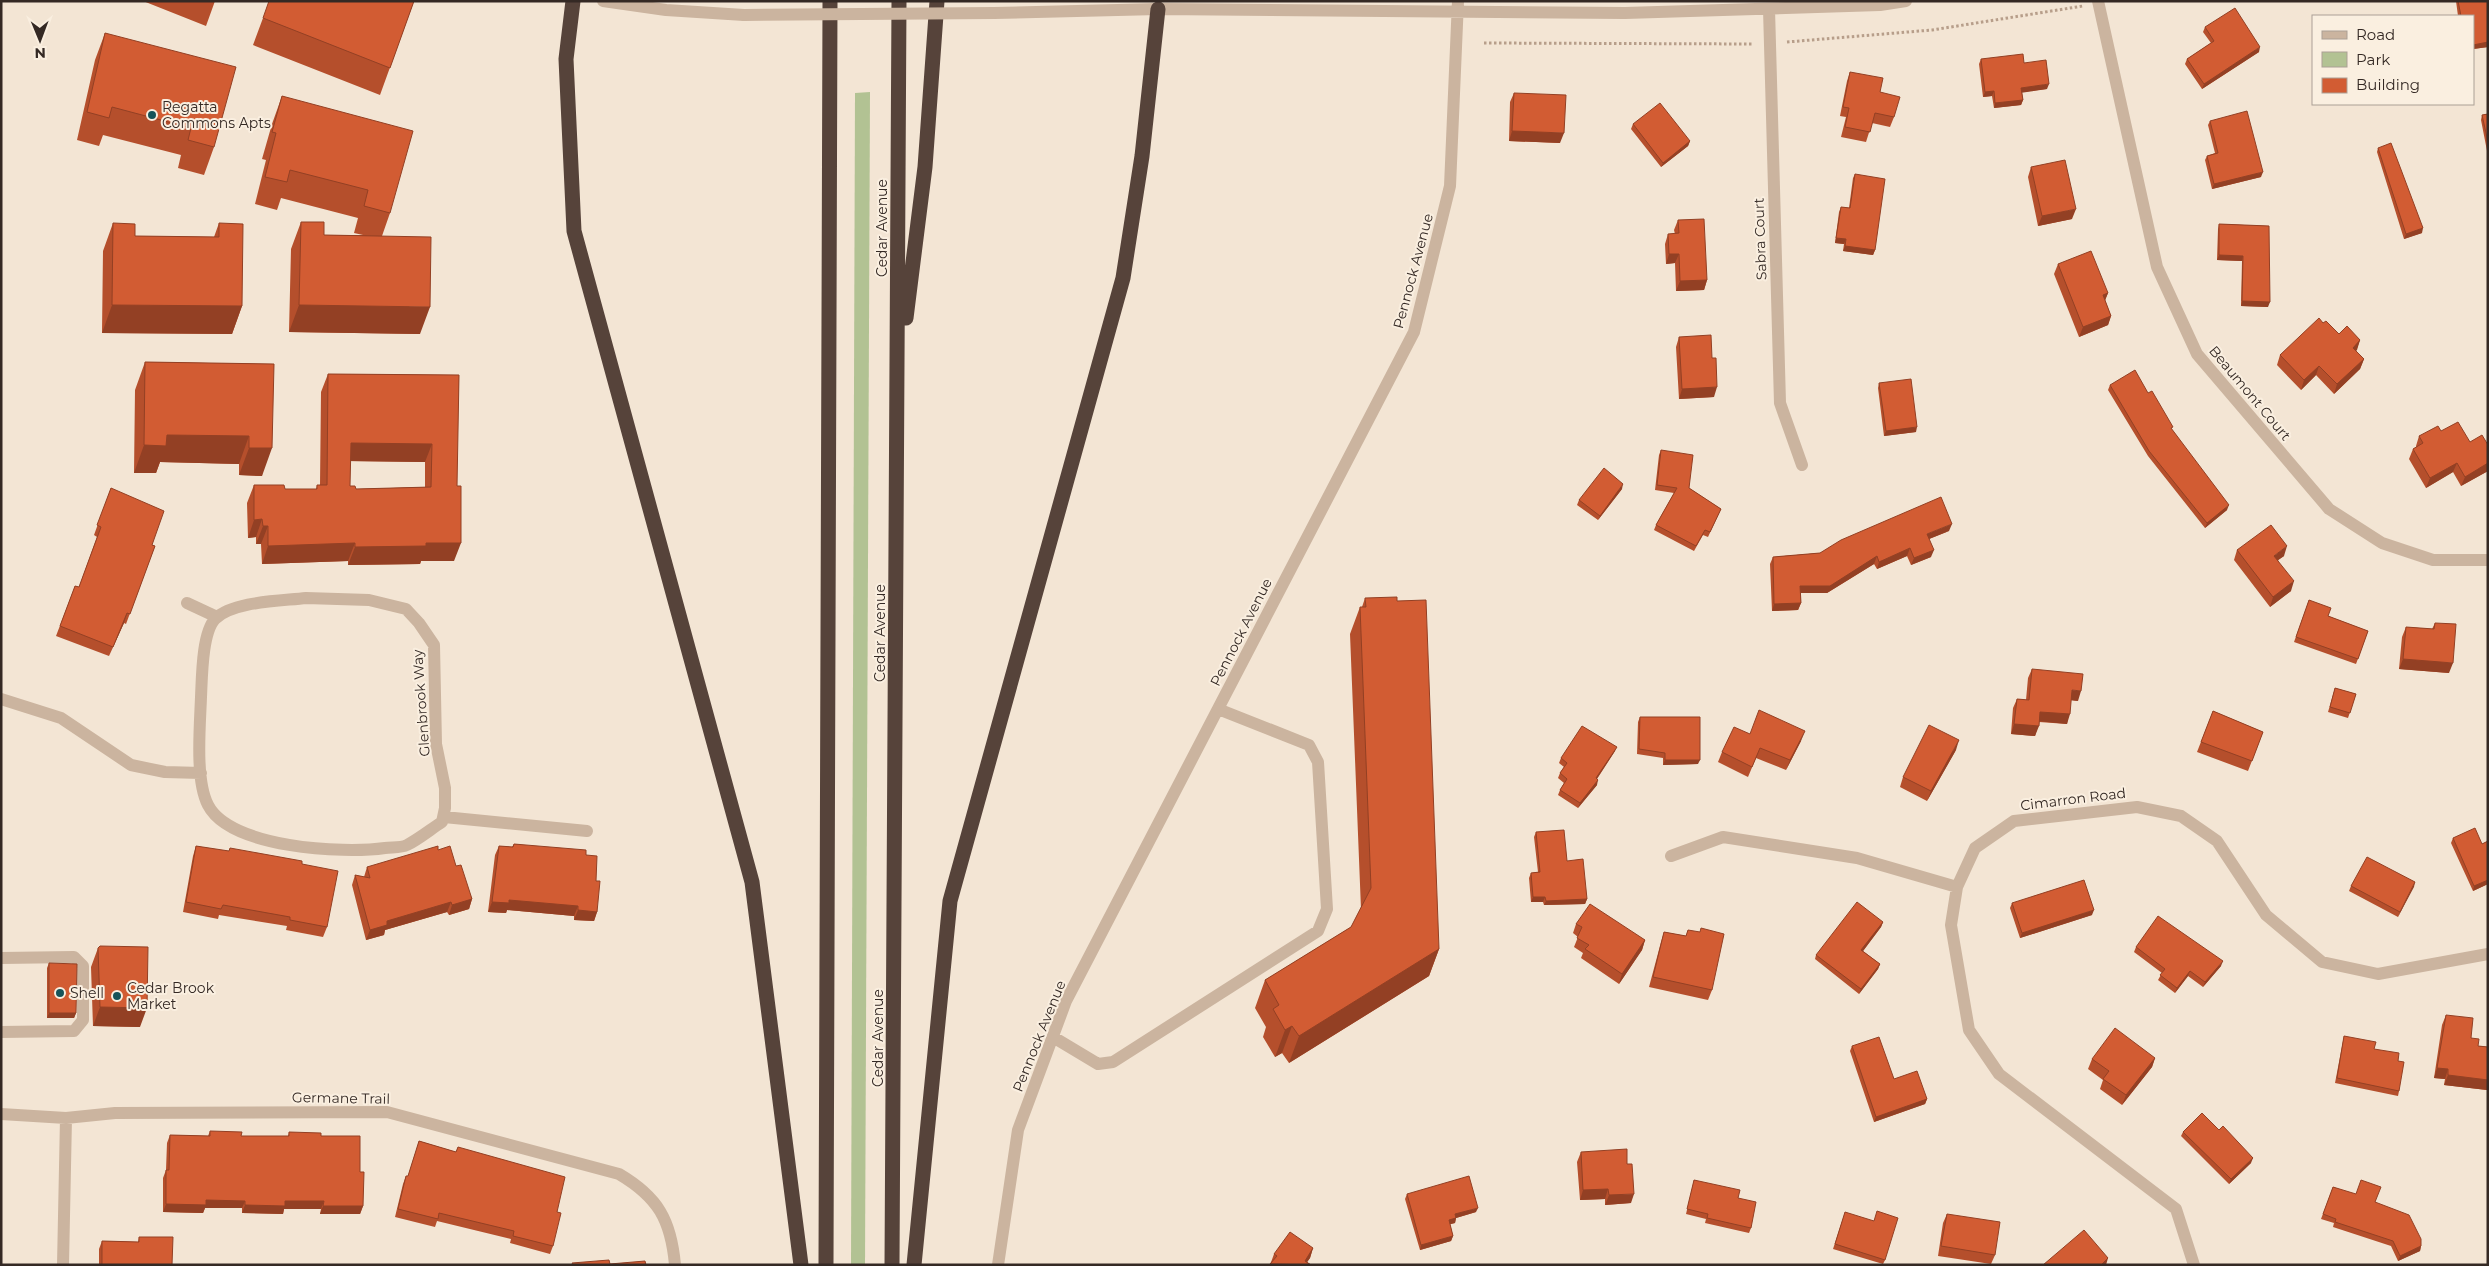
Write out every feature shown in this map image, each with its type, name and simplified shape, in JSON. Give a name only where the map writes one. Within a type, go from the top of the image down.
[{"type":"highway","points":[[573,1],[566,59],[574,231],[752,882],[801,1265]]},
{"type":"highway","points":[[826,1265],[830,1]]},
{"type":"highway","name":"Cedar Avenue","points":[[892,1265],[899,1]]},
{"type":"highway","points":[[898,384],[925,167],[937,1]]},
{"type":"highway","points":[[914,1265],[950,901],[1123,278],[1142,156],[1158,9]]},
{"type":"street","points":[[604,1],[666,10],[744,15],[1458,6],[1624,13],[1880,5],[1906,1]]},
{"type":"street","name":"Beaumont Court","points":[[2098,2],[2157,267],[2197,354],[2329,509],[2382,543],[2433,560],[2488,560]]},
{"type":"street","name":"Pennock Avenue","points":[[998,1265],[1018,1130],[1066,1001],[1414,332],[1450,186],[1458,6]]},
{"type":"street","name":"Sabra Court","points":[[1769,9],[1780,403],[1802,465]]},
{"type":"street","name":"Glenbrook Way","points":[[218,617],[227,611],[248,605],[306,598],[369,600],[406,609],[434,645],[436,744],[445,788],[444,817]]},
{"type":"street","points":[[187,604],[218,617],[214,621],[206,642],[201,696],[201,773],[199,776],[208,806],[224,823],[263,840],[307,848],[363,851],[406,845],[442,822],[444,817],[587,831]]},
{"type":"street","points":[[1,699],[61,718],[131,765],[165,772],[201,773]]},
{"type":"street","points":[[1053,1037],[1098,1064],[1113,1062],[1318,931],[1326,909],[1318,762],[1309,744],[1218,709]]},
{"type":"street","name":"Cimarron Road","points":[[2194,1265],[2176,1208],[1999,1074],[1969,1030],[1951,925],[1957,888],[1975,848],[2014,821],[2137,807],[2181,816],[2217,842],[2266,915],[2322,962],[2378,974],[2488,954]]},
{"type":"street","points":[[1670,856],[1722,837],[1857,858],[1957,888]]},
{"type":"street","points":[[1,958],[74,957],[83,966],[83,1020],[74,1030],[1,1032]]},
{"type":"street","name":"Germane Trail","points":[[1,1114],[66,1118],[115,1113],[388,1112],[619,1174],[644,1191],[663,1215],[673,1244],[675,1265]]},
{"type":"street","points":[[64,1265],[66,1118]]},
{"type":"path","points":[[1484,43],[1769,44],[1932,30],[2098,2]]},
{"type":"green space","points":[[870,92],[865,1265],[851,1265],[855,93]]},
{"type":"building","points":[[269,1],[414,1],[390,68],[263,18]]},
{"type":"building","points":[[2458,1],[2488,1],[2488,42],[2474,45],[2474,15],[2461,15]]},
{"type":"building","points":[[2235,8],[2260,47],[2204,84],[2187,59],[2214,41],[2205,27]]},
{"type":"building","points":[[105,33],[236,67],[214,147],[188,140],[191,128],[112,107],[109,118],[87,112]]},
{"type":"building","points":[[2023,54],[2024,63],[2046,60],[2049,84],[2021,88],[2023,100],[1995,103],[1994,91],[1985,92],[1981,59]]},
{"type":"building","points":[[1850,72],[1883,78],[1880,92],[1900,97],[1894,117],[1875,113],[1870,132],[1845,127],[1849,108],[1843,107]]},
{"type":"building","points":[[1514,93],[1566,95],[1564,133],[1512,131]]},
{"type":"building","points":[[282,96],[413,131],[390,213],[364,206],[368,190],[290,170],[287,182],[265,177],[276,133],[272,132]]},
{"type":"building","points":[[1660,103],[1690,141],[1663,163],[1633,124]]},
{"type":"building","points":[[2247,111],[2263,172],[2214,184],[2207,156],[2218,153],[2210,121]]},
{"type":"building","points":[[2488,114],[2488,142],[2482,115]]},
{"type":"building","points":[[2391,143],[2423,228],[2406,234],[2378,148]]},
{"type":"building","points":[[2065,160],[2076,209],[2042,216],[2031,167]]},
{"type":"building","points":[[1855,174],[1885,179],[1875,250],[1845,246],[1846,239],[1836,238],[1841,207],[1850,208]]},
{"type":"building","points":[[1704,219],[1707,280],[1680,281],[1679,254],[1669,254],[1668,234],[1679,233],[1678,220]]},
{"type":"building","points":[[301,222],[324,222],[324,235],[431,237],[430,307],[299,305]]},
{"type":"building","points":[[113,223],[135,224],[135,236],[219,237],[219,223],[243,224],[242,306],[112,305]]},
{"type":"building","points":[[2219,224],[2269,226],[2270,302],[2242,301],[2243,256],[2219,255]]},
{"type":"building","points":[[2091,251],[2108,293],[2103,295],[2111,316],[2083,327],[2058,264]]},
{"type":"building","points":[[2319,318],[2323,323],[2326,321],[2339,334],[2347,326],[2360,340],[2353,348],[2364,359],[2337,384],[2319,366],[2304,380],[2280,355]]},
{"type":"building","points":[[1711,335],[1712,358],[1716,358],[1717,387],[1682,389],[1679,337]]},
{"type":"building","points":[[145,362],[274,364],[272,448],[249,448],[249,436],[167,435],[166,446],[144,445]]},
{"type":"building","points":[[2135,370],[2148,393],[2152,391],[2173,427],[2171,428],[2229,505],[2207,523],[2149,451],[2110,385]]},
{"type":"building","points":[[328,374],[459,375],[457,486],[461,486],[461,543],[426,543],[426,546],[355,547],[355,543],[268,546],[268,526],[263,526],[262,519],[254,520],[254,485],[284,485],[285,489],[317,489],[317,485],[327,485]],"holes":[[[351,443],[432,444],[431,487],[356,489],[355,486],[350,486]]]},
{"type":"building","points":[[1911,379],[1917,427],[1886,431],[1879,383]]},
{"type":"building","points":[[2458,422],[2470,442],[2482,435],[2488,445],[2488,463],[2465,477],[2457,463],[2430,478],[2413,449],[2423,443],[2419,436],[2438,426],[2441,431]]},
{"type":"building","points":[[1661,450],[1693,455],[1689,488],[1721,509],[1710,532],[1705,530],[1696,546],[1656,525],[1677,488],[1657,485]]},
{"type":"building","points":[[1604,468],[1623,484],[1600,516],[1579,500]]},
{"type":"building","points":[[111,488],[164,511],[152,545],[155,546],[130,614],[127,613],[113,647],[60,626],[75,586],[79,587],[101,527],[97,525]]},
{"type":"building","points":[[1941,497],[1952,524],[1927,534],[1934,550],[1914,558],[1910,548],[1879,562],[1877,556],[1830,586],[1800,586],[1801,603],[1774,604],[1773,557],[1820,553],[1841,540]]},
{"type":"building","points":[[2271,525],[2287,546],[2274,556],[2294,581],[2273,597],[2237,550]]},
{"type":"building","points":[[1397,597],[1397,601],[1426,600],[1439,949],[1299,1036],[1292,1026],[1285,1030],[1273,1009],[1279,1005],[1265,980],[1351,927],[1371,888],[1360,607],[1366,607],[1365,598]]},
{"type":"building","points":[[2309,600],[2331,608],[2328,616],[2368,631],[2358,659],[2296,637]]},
{"type":"building","points":[[2435,623],[2456,624],[2453,663],[2403,659],[2406,627],[2434,629]]},
{"type":"building","points":[[2032,669],[2083,674],[2081,691],[2072,690],[2070,714],[2040,712],[2039,726],[2014,724],[2017,699],[2029,700]]},
{"type":"building","points":[[2335,688],[2356,694],[2350,713],[2330,707]]},
{"type":"building","points":[[1759,710],[1805,731],[1790,760],[1760,748],[1752,767],[1722,752],[1734,727],[1750,734]]},
{"type":"building","points":[[2213,711],[2263,732],[2252,761],[2201,742]]},
{"type":"building","points":[[1640,717],[1700,717],[1700,760],[1665,760],[1665,753],[1639,749]]},
{"type":"building","points":[[1929,725],[1959,740],[1931,791],[1903,777]]},
{"type":"building","points":[[1582,726],[1617,747],[1596,778],[1598,780],[1580,803],[1560,790],[1567,779],[1560,773],[1567,763],[1561,758]]},
{"type":"building","points":[[2475,828],[2482,844],[2488,841],[2488,880],[2474,886],[2453,838]]},
{"type":"building","points":[[1564,830],[1567,861],[1583,859],[1587,899],[1546,901],[1545,897],[1533,897],[1531,873],[1540,872],[1536,832]]},
{"type":"building","points":[[514,844],[586,850],[586,855],[597,856],[596,881],[600,881],[597,912],[578,910],[578,906],[509,900],[509,903],[492,902],[499,846],[513,847]]},
{"type":"building","points":[[196,846],[229,851],[230,848],[302,861],[302,864],[338,871],[327,927],[290,920],[290,917],[223,905],[221,909],[186,902]]},
{"type":"building","points":[[438,846],[438,850],[450,846],[456,866],[461,865],[472,899],[452,905],[451,902],[387,921],[387,925],[370,930],[355,875],[370,878],[367,867]]},
{"type":"building","points":[[2367,857],[2415,882],[2400,912],[2351,886]]},
{"type":"building","points":[[2084,880],[2094,910],[2022,933],[2012,903]]},
{"type":"building","points":[[1857,902],[1883,922],[1861,950],[1880,964],[1861,989],[1816,955]]},
{"type":"building","points":[[1590,904],[1645,940],[1622,974],[1585,949],[1589,945],[1577,938],[1582,927],[1576,924]]},
{"type":"building","points":[[2158,916],[2223,961],[2205,982],[2190,971],[2177,988],[2160,975],[2165,969],[2136,947]]},
{"type":"building","points":[[1701,928],[1724,934],[1712,990],[1653,977],[1664,932],[1686,936],[1688,930],[1700,932]]},
{"type":"building","points":[[100,946],[148,947],[147,1008],[100,1007],[98,948]]},
{"type":"building","name":"Shell","points":[[49,963],[77,964],[76,1013],[49,1013]]},
{"type":"building","points":[[2446,1015],[2473,1018],[2471,1038],[2479,1039],[2478,1046],[2488,1047],[2488,1080],[2448,1075],[2448,1069],[2437,1068]]},
{"type":"building","points":[[2115,1028],[2155,1058],[2126,1095],[2103,1079],[2109,1071],[2092,1059]]},
{"type":"building","points":[[2344,1036],[2376,1042],[2374,1049],[2399,1053],[2398,1061],[2404,1062],[2399,1091],[2337,1078]]},
{"type":"building","points":[[1879,1037],[1894,1079],[1917,1071],[1927,1099],[1876,1117],[1852,1046]]},
{"type":"building","points":[[2202,1113],[2219,1130],[2223,1126],[2253,1158],[2231,1179],[2183,1132]]},
{"type":"building","points":[[210,1131],[242,1132],[241,1136],[289,1136],[289,1132],[321,1133],[321,1136],[360,1136],[360,1172],[364,1172],[363,1206],[323,1206],[324,1201],[285,1201],[285,1206],[245,1205],[245,1201],[206,1200],[206,1205],[166,1204],[166,1170],[169,1170],[170,1135],[210,1136]]},
{"type":"building","points":[[419,1141],[456,1152],[458,1147],[565,1177],[557,1212],[561,1213],[553,1246],[513,1236],[514,1231],[439,1213],[438,1219],[398,1209],[406,1176],[408,1176]]},
{"type":"building","points":[[1627,1149],[1627,1164],[1632,1164],[1634,1194],[1609,1195],[1608,1189],[1583,1190],[1581,1152]]},
{"type":"building","points":[[1469,1176],[1478,1208],[1455,1214],[1456,1218],[1449,1220],[1453,1236],[1421,1245],[1407,1194]]},
{"type":"building","points":[[1694,1180],[1740,1190],[1738,1198],[1756,1202],[1751,1228],[1707,1218],[1708,1214],[1687,1209]]},
{"type":"building","points":[[2361,1180],[2381,1187],[2375,1202],[2409,1215],[2421,1239],[2421,1246],[2400,1256],[2393,1241],[2335,1222],[2336,1219],[2323,1214],[2333,1187],[2356,1194]]},
{"type":"building","points":[[1877,1211],[1898,1218],[1885,1260],[1835,1244],[1845,1212],[1874,1221]]},
{"type":"building","points":[[1947,1214],[2000,1222],[1995,1255],[1941,1246]]},
{"type":"building","points":[[2084,1230],[2108,1258],[2101,1265],[2043,1265]]},
{"type":"building","points":[[1290,1232],[1313,1248],[1305,1261],[1311,1265],[1270,1264],[1277,1256],[1274,1254]]},
{"type":"building","points":[[139,1237],[173,1237],[172,1265],[102,1265],[102,1241],[139,1242]]},
{"type":"building","points":[[609,1260],[610,1264],[645,1261],[646,1265],[573,1265],[572,1263]]},
{"type":"place","name":"Regatta Commons Apts","points":[[152,115]]},
{"type":"place","name":"Shell","points":[[60,993]]},
{"type":"place","name":"Cedar Brook Market","points":[[117,996]]}]
